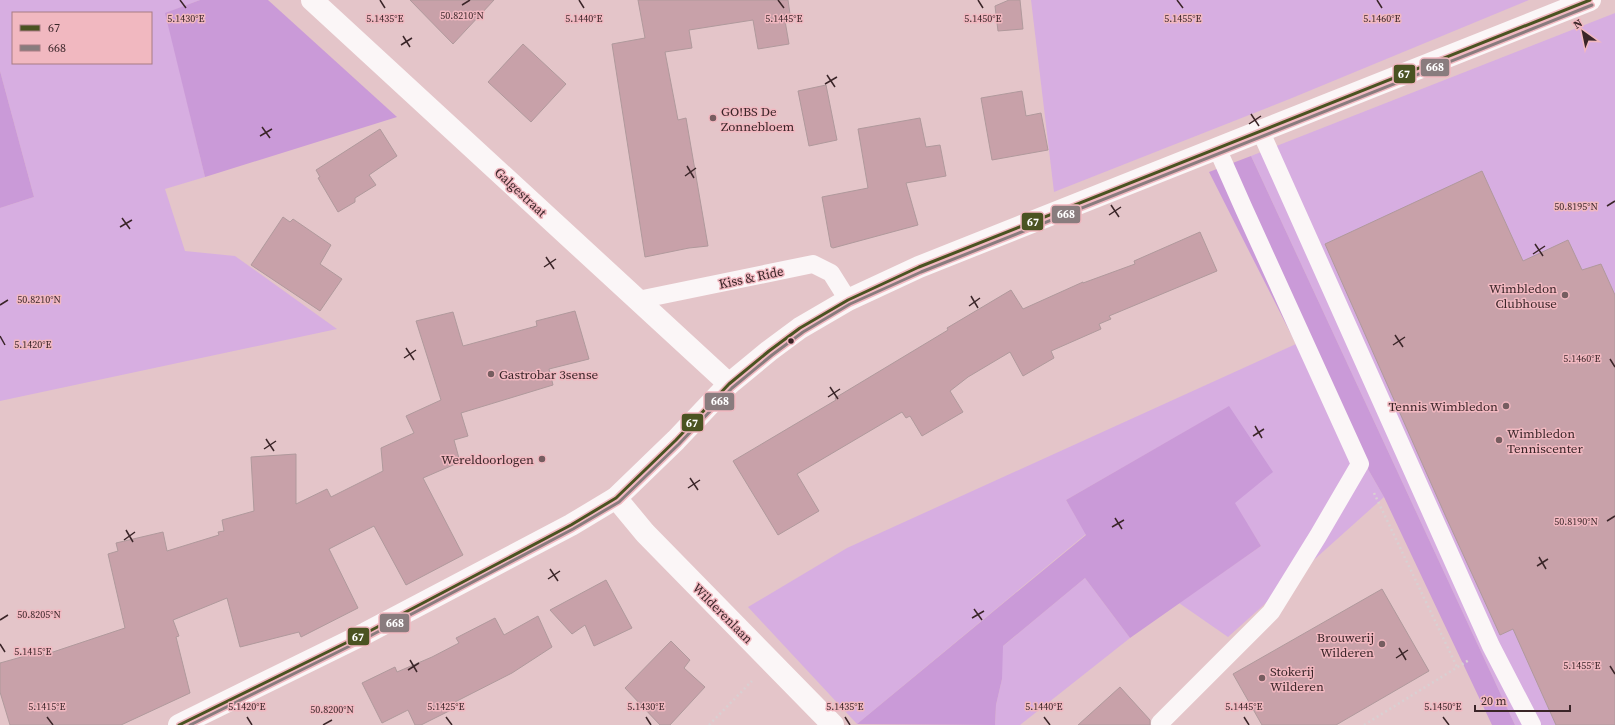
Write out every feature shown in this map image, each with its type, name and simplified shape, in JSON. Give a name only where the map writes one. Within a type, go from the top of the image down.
[{"type":"street","name":"Galgestraat","points":[[312,0],[729,384]]},
{"type":"street","points":[[179,725],[373,630],[571,525],[616,498],[676,440],[729,384],[800,328],[848,300],[919,267],[1260,130],[1590,0]]},
{"type":"street","name":"Wilderenlaan","points":[[616,498],[645,533],[833,725]]},
{"type":"lane","points":[[1260,130],[1491,646],[1532,725]]},
{"type":"lane","points":[[1160,723],[1271,612],[1360,464],[1217,148]]},
{"type":"lane","name":"Kiss & Ride","points":[[638,300],[813,264],[831,273],[848,300]]},
{"type":"path","points":[[1360,464],[1457,667]]},
{"type":"path","points":[[1364,725],[1491,646]]},
{"type":"path","points":[[709,725],[772,662]]},
{"type":"shaded area","points":[[0,0],[200,0],[166,13],[205,177],[165,189],[185,251],[235,256],[337,329],[0,401],[0,208],[34,197],[0,71]]},
{"type":"shaded area","points":[[200,0],[268,0],[397,117],[205,177],[165,13]]},
{"type":"shaded area","points":[[1031,0],[1529,0],[1292,98],[1054,192]]},
{"type":"shaded area","name":"Wimbledon Tenniscenter","points":[[1615,13],[1615,725],[1515,725],[1251,156]]},
{"type":"shaded area","points":[[0,71],[34,197],[0,208]]},
{"type":"shaded area","points":[[1251,156],[1515,725],[1492,725],[1384,497],[1296,344],[1209,172]]},
{"type":"shaded area","points":[[1296,344],[1384,497],[1228,637],[1179,603],[1261,546],[1234,503],[1272,472],[1228,407],[1066,500],[1086,534],[857,724],[748,607],[847,548]]},
{"type":"shaded area","points":[[1229,406],[1273,472],[1235,503],[1261,546],[1130,638],[1085,578],[1003,646],[1002,679],[996,705],[995,725],[857,724],[1086,535],[1066,500]]},
{"type":"shaded area","points":[[1085,578],[1130,638],[1020,725],[995,725],[996,705],[1002,679],[1002,647]]},
{"type":"building","points":[[410,0],[494,0],[453,44]]},
{"type":"building","points":[[638,0],[788,0],[790,14],[784,15],[789,44],[758,49],[753,20],[689,30],[692,48],[665,52],[678,120],[686,118],[708,246],[689,248],[645,257],[612,44],[645,38]]},
{"type":"building","points":[[1009,0],[1020,0],[1023,29],[998,31],[995,6]]},
{"type":"building","points":[[523,44],[566,84],[531,122],[488,82]]},
{"type":"building","points":[[826,85],[837,140],[809,146],[798,91]]},
{"type":"building","points":[[1022,91],[1026,116],[1041,113],[1048,150],[992,160],[981,98]]},
{"type":"building","points":[[920,118],[926,147],[940,145],[946,176],[906,183],[918,225],[833,248],[831,247],[822,197],[868,188],[858,129]]},
{"type":"building","points":[[380,129],[397,156],[369,175],[376,185],[355,198],[355,202],[338,212],[318,178],[320,177],[316,170]]},
{"type":"building","name":"Tennis Wimbledon","points":[[1482,171],[1523,261],[1568,240],[1582,270],[1601,264],[1615,295],[1615,725],[1556,725],[1513,629],[1500,635],[1325,244]]},
{"type":"building","points":[[283,217],[290,222],[293,219],[331,245],[320,264],[342,279],[320,311],[251,265]]},
{"type":"building","points":[[1200,232],[1217,271],[1109,316],[1111,319],[1099,324],[1101,329],[1051,351],[1054,358],[1023,376],[1010,352],[968,377],[950,391],[963,412],[922,436],[910,416],[906,418],[902,412],[797,474],[819,511],[778,535],[733,461],[836,400],[835,398],[1011,290],[1023,309],[1083,282],[1135,264],[1134,261]]},
{"type":"building","points":[[575,311],[589,359],[549,369],[553,385],[461,413],[468,436],[454,440],[460,462],[423,478],[463,555],[406,585],[374,526],[329,549],[358,608],[301,637],[299,632],[240,647],[227,598],[173,620],[179,636],[176,637],[190,693],[121,725],[10,725],[0,692],[0,663],[43,651],[44,655],[125,628],[108,554],[118,551],[116,543],[163,532],[167,551],[219,535],[218,532],[224,531],[222,520],[254,511],[251,457],[296,454],[296,504],[327,489],[331,497],[383,471],[381,448],[414,433],[406,416],[441,400],[416,321],[453,312],[463,346],[537,326],[536,321]]},
{"type":"building","points":[[606,580],[632,628],[594,646],[585,625],[572,634],[550,610]]},
{"type":"building","points":[[1382,589],[1429,671],[1336,725],[1262,725],[1233,674]]},
{"type":"building","points":[[538,616],[552,647],[512,673],[455,702],[457,707],[421,725],[415,725],[408,710],[382,723],[362,683],[395,667],[397,672],[432,657],[459,643],[456,638],[495,618],[504,635]]},
{"type":"building","points":[[671,641],[690,660],[684,668],[705,687],[670,725],[660,725],[625,688]]},
{"type":"building","points":[[1120,687],[1150,720],[1150,725],[1078,725]]},
{"type":"transit line","name":"67","points":[[179,725],[366,633],[571,525],[616,498],[676,440],[729,384],[800,328],[848,300],[919,267],[1590,0]]},
{"type":"transit line","name":"668","points":[[190,725],[368,637],[573,529],[619,502],[679,444],[732,388],[803,332],[850,304],[921,272],[1592,5]]},
{"type":"place","name":"GO!BS De Zonnebloem","points":[[713,118]]},
{"type":"place","name":"Wimbledon Clubhouse","points":[[1565,295]]},
{"type":"place","name":"Gastrobar 3sense","points":[[491,374]]},
{"type":"place","name":"Tennis Wimbledon","points":[[1506,406]]},
{"type":"place","name":"Wimbledon Tenniscenter","points":[[1499,440]]},
{"type":"place","name":"Wereldoorlogen","points":[[542,459]]},
{"type":"place","name":"Brouwerij Wilderen","points":[[1382,644]]},
{"type":"place","name":"Stokerij Wilderen","points":[[1262,678]]}]
